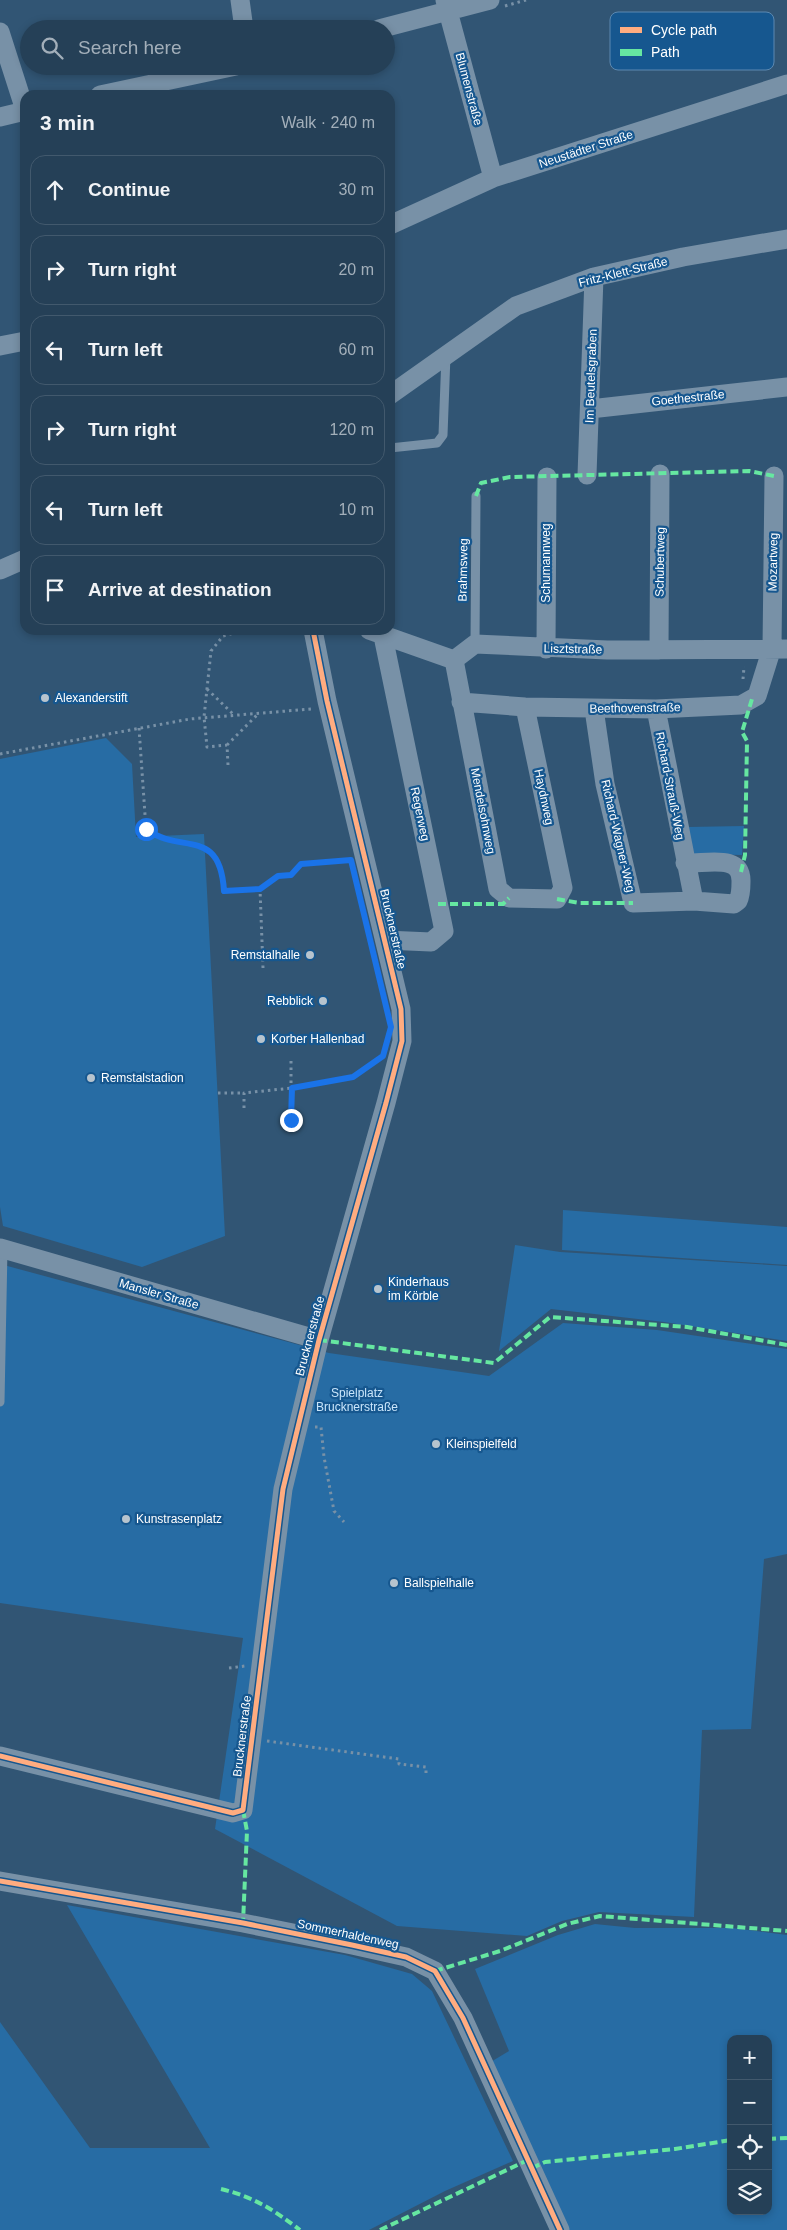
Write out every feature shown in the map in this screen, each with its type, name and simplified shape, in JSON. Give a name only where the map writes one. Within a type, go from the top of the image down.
[{"type":"street","points":[[240,0],[243,20]]},
{"type":"street","points":[[395,23],[446,5],[490,0]]},
{"type":"street","name":"Blumenstraße","points":[[446,5],[493,178]]},
{"type":"street","points":[[0,32],[20,94]]},
{"type":"street","points":[[123,90],[194,75]]},
{"type":"street","name":"Neustädter Straße","points":[[395,223],[493,178],[787,84]]},
{"type":"street","points":[[0,117],[20,111]]},
{"type":"street","name":"Fritz-Klett-Straße","points":[[395,391],[516,306],[594,277],[683,257],[787,239]]},
{"type":"street","name":"Im Beutelsgraben","points":[[587,475],[594,277]]},
{"type":"street","points":[[0,346],[20,342]]},
{"type":"street","name":"Goethestraße","points":[[590,409],[787,387]]},
{"type":"street","name":"Schubertweg","points":[[659,650],[660,474]]},
{"type":"street","name":"Schumannweg","points":[[546,649],[547,476]]},
{"type":"street","name":"Mozartweg","points":[[774,476],[780,648]]},
{"type":"street","points":[[0,570],[20,561]]},
{"type":"street","name":"Brucknerstraße","points":[[0,1756],[233,1813],[243,1810],[283,1489],[318,1340],[386,1104],[402,1041],[401,1009],[327,700],[315,635]]},
{"type":"street","name":"Regerweg","points":[[376,635],[444,932],[431,942],[385,940]]},
{"type":"street","points":[[382,635],[454,660],[475,644]]},
{"type":"street","name":"Lisztstraße","points":[[475,644],[546,649],[780,648]]},
{"type":"street","name":"Beethovenstraße","points":[[461,702],[594,709],[656,709],[741,705],[757,696],[780,648]]},
{"type":"street","name":"Mendelsohnweg","points":[[454,660],[498,889],[509,898],[557,899],[563,888]]},
{"type":"street","name":"Haydnweg","points":[[525,706],[563,888]]},
{"type":"street","name":"Richard-Wagner-Weg","points":[[594,709],[605,784],[633,903],[694,901]]},
{"type":"street","name":"Richard-Strauß-Weg","points":[[656,709],[694,901]]},
{"type":"street","points":[[685,863],[728,862],[737,865],[742,872],[740,896],[734,904],[694,901]]},
{"type":"street","name":"Mansler Straße","points":[[2,1248],[318,1340]]},
{"type":"street","name":"Sommerhaldenweg","points":[[0,1881],[244,1923],[352,1945],[406,1957],[436,1971],[463,2018],[560,2230]]},
{"type":"lane","points":[[395,447],[437,443],[443,435],[446,354]]},
{"type":"lane","name":"Brahmsweg","points":[[475,644],[476,496]]},
{"type":"lane","points":[[0,1402],[2,1378],[2,1248]]},
{"type":"path","points":[[227,635],[223,636],[211,651],[204,718],[207,747],[227,746],[259,713]]},
{"type":"path","points":[[207,689],[234,715]]},
{"type":"path","points":[[0,754],[204,718],[314,709]]},
{"type":"path","points":[[139,728],[146,829],[158,838],[192,843],[211,852],[222,870],[224,891],[260,889],[278,876],[291,875],[301,864],[351,860],[348,851]]},
{"type":"path","points":[[227,746],[228,765]]},
{"type":"path","points":[[260,889],[263,968]]},
{"type":"path","points":[[218,1093],[244,1093],[292,1088],[353,1077],[383,1056],[381,1066]]},
{"type":"path","points":[[291,1061],[291,1120]]},
{"type":"path","points":[[244,1093],[244,1108]]},
{"type":"path","points":[[297,1427],[321,1427],[324,1457],[334,1511],[344,1522]]},
{"type":"path","points":[[245,1676],[247,1657]]},
{"type":"path","points":[[229,1668],[246,1666]]},
{"type":"path","points":[[252,1739],[400,1759],[399,1764],[426,1768],[426,1775]]},
{"type":"green space","points":[[106,738],[132,764],[136,837],[204,834],[225,1236],[142,1267],[3,1226],[0,1207],[0,759]]},
{"type":"green space","points":[[744,826],[742,855],[694,854],[688,827]]},
{"type":"green space","points":[[563,1210],[787,1227],[787,1265],[562,1250]]},
{"type":"green space","points":[[515,1245],[560,1252],[787,1266],[787,1341],[664,1322],[551,1309],[499,1351]]},
{"type":"green space","name":"Spielplatz Brucknerstraße","points":[[0,1264],[329,1353],[489,1376],[563,1323],[657,1330],[787,1349],[787,1554],[764,1559],[751,1729],[702,1730],[694,1917],[599,1912],[562,1921],[527,1936],[397,1926],[215,1829],[243,1638],[0,1603]]},
{"type":"green space","points":[[67,1905],[345,1955],[412,1974],[432,1991],[513,2161],[445,2191],[369,2230],[0,2230],[0,2022],[90,2148],[210,2148]]},
{"type":"green space","points":[[595,1924],[635,1928],[732,1928],[787,1935],[787,2230],[566,2230],[489,2063],[509,2051],[475,1969],[558,1935]]},
{"type":"marked path","points":[[476,496],[481,483],[510,477],[749,471],[774,476]]},
{"type":"marked path","points":[[741,872],[745,855],[747,741],[742,732],[752,699]]},
{"type":"marked path","points":[[438,904],[503,904],[509,898]]},
{"type":"marked path","points":[[557,899],[579,903],[633,903]]},
{"type":"marked path","points":[[319,1340],[494,1363],[550,1317],[687,1327],[787,1345]]},
{"type":"marked path","points":[[243,1810],[247,1831],[243,1923]]},
{"type":"marked path","points":[[435,1971],[500,1951],[567,1924],[600,1916],[787,1931]]},
{"type":"marked path","points":[[772,2139],[787,2138]]},
{"type":"marked path","points":[[532,2168],[545,2162],[675,2149],[727,2141]]},
{"type":"marked path","points":[[380,2230],[528,2160]]},
{"type":"marked path","points":[[221,2189],[244,2196],[263,2205],[300,2230]]},
{"type":"cycle path","points":[[0,1756],[233,1813],[243,1810],[283,1489],[319,1340],[402,1041],[401,1009],[327,701],[314,635]]},
{"type":"cycle path","points":[[0,1881],[243,1923],[352,1945],[406,1957],[435,1971],[463,2018],[560,2230]]},
{"type":"place","name":"Alexanderstift","points":[[45,698]]},
{"type":"place","name":"Remstalhalle","points":[[310,955]]},
{"type":"place","name":"Rebblick","points":[[323,1001]]},
{"type":"place","name":"Korber Hallenbad","points":[[261,1039]]},
{"type":"place","name":"Remstalstadion","points":[[91,1078]]},
{"type":"place","name":"Kinderhaus im Körble","points":[[378,1289]]},
{"type":"place","name":"Kleinspielfeld","points":[[436,1444]]},
{"type":"place","name":"Kunstrasenplatz","points":[[126,1519]]},
{"type":"place","name":"Ballspielhalle","points":[[394,1583]]},
{"type":"route","points":[[146,829],[158,838],[192,843],[211,852],[222,870],[224,891],[260,889],[278,876],[291,875],[301,864],[351,860],[391,1027],[383,1056],[353,1077],[292,1088],[291,1120]]}]
